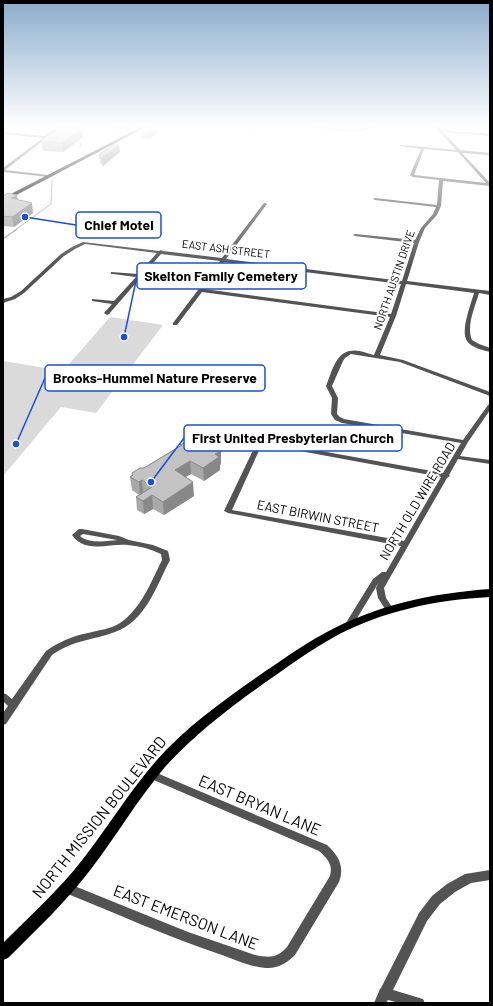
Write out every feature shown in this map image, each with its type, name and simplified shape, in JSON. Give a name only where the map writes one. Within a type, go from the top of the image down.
[{"type":"main road","points":[[3,200],[52,174]]},
{"type":"main road","name":"NORTH MISSION BOULEVARD","points":[[3,954],[67,888],[87,864],[138,792],[152,775],[192,733],[218,711],[301,652],[348,626],[390,610],[446,597],[490,593]]},
{"type":"street","points":[[30,174],[48,176]]},
{"type":"street","points":[[412,174],[441,180],[490,185]]},
{"type":"street","points":[[480,174],[490,185]]},
{"type":"street","name":"NORTH AUSTIN DRIVE","points":[[378,356],[417,242],[423,228],[435,214],[439,206],[441,180]]},
{"type":"street","points":[[375,199],[439,206]]},
{"type":"street","points":[[175,324],[265,204]]},
{"type":"street","points":[[354,235],[417,242]]},
{"type":"street","name":"EAST ASH STREET","points":[[3,300],[18,296],[61,256],[78,244],[91,243],[490,293]]},
{"type":"street","points":[[107,313],[161,251]]},
{"type":"street","points":[[113,273],[139,276]]},
{"type":"street","points":[[200,290],[392,316]]},
{"type":"street","points":[[477,292],[468,328],[468,337],[473,343],[490,350]]},
{"type":"street","points":[[94,300],[116,302]]},
{"type":"street","points":[[465,442],[342,421],[336,418],[333,411],[334,396],[329,386],[342,356],[347,352],[401,361],[490,394]]},
{"type":"street","name":"NORTH OLD WIRE ROAD","points":[[390,610],[380,592],[380,588],[388,571],[447,476],[465,442],[490,406]]},
{"type":"street","name":"EAST BIRWIN STREET","points":[[405,544],[228,511],[260,442],[447,476]]},
{"type":"street","points":[[457,457],[490,462]]},
{"type":"street","points":[[3,721],[49,653],[57,646],[90,634],[114,630],[129,622],[143,602],[166,560],[165,553],[153,546],[128,542],[98,544],[88,543],[80,541],[76,535],[82,531],[87,531],[119,538],[128,542]]},
{"type":"street","points":[[348,626],[376,581],[388,571]]},
{"type":"street","points":[[3,696],[13,705]]},
{"type":"street","name":"EAST BRYAN LANE","points":[[152,775],[323,848],[336,862],[338,871],[335,878],[291,951]]},
{"type":"street","points":[[419,1003],[382,998],[423,917],[436,900],[451,888],[469,878],[490,875]]},
{"type":"street","name":"EAST EMERSON LANE","points":[[67,888],[188,938],[256,961],[275,963],[285,958],[291,951]]},
{"type":"shaded area","points":[[110,317],[163,325],[96,413],[61,407],[3,476],[3,361],[63,371]]},
{"type":"building","points":[[8,193],[17,195],[11,198],[32,203],[12,217],[3,216],[3,196]]},
{"type":"building","points":[[198,436],[221,451],[215,454],[219,457],[203,468],[190,461],[175,470],[193,482],[163,502],[152,495],[143,501],[136,497],[152,487],[142,480],[139,482],[130,477],[133,475],[132,473],[140,468],[144,468],[182,445],[180,445]]},
{"type":"waterway","points":[[15,230],[51,204],[52,180]]},
{"type":"waterway","points":[[3,239],[17,229]]},
{"type":"place","name":"Chief Motel","points":[[25,217]]},
{"type":"place","name":"Skelton Family Cemetery","points":[[124,337]]},
{"type":"place","name":"Brooks-Hummel Nature Preserve","points":[[16,444]]},
{"type":"place","name":"First United Presbyterian Church","points":[[151,482]]}]
